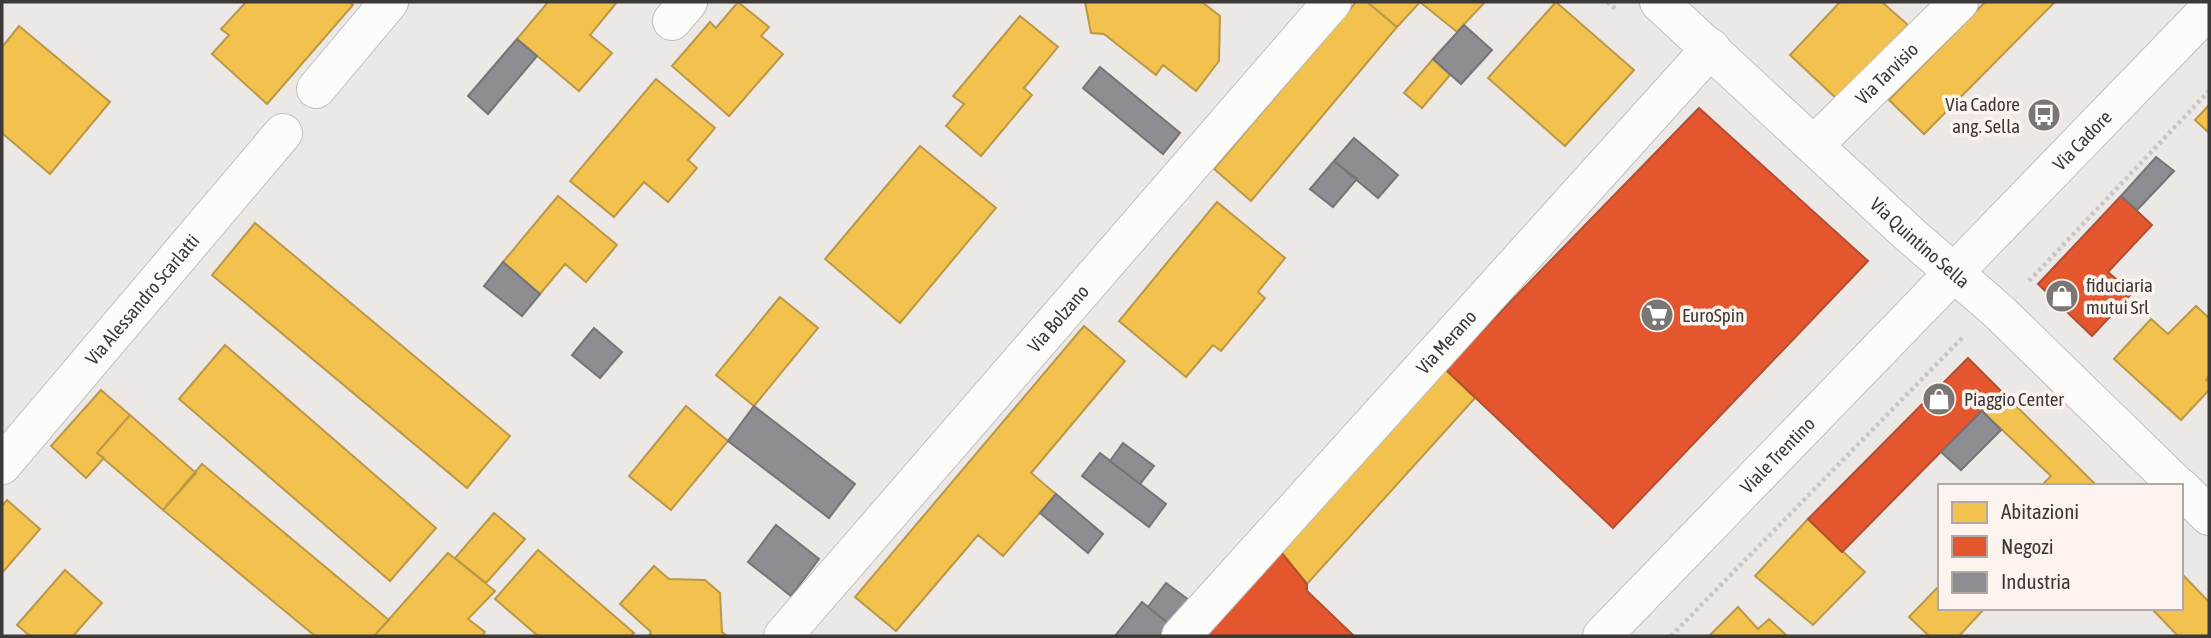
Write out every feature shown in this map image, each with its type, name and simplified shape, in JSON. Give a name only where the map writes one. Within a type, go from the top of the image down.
[{"type":"street","points":[[316,89],[388,2]]},
{"type":"street","name":"Via Bolzano","points":[[783,636],[1332,2]]},
{"type":"street","name":"Via Quintino Sella","points":[[1659,2],[1953,273],[1998,311],[2177,484]]},
{"type":"street","name":"Via Tarvisio","points":[[1814,145],[1959,2]]},
{"type":"street","name":"Via Cadore","points":[[1953,273],[2209,9]]},
{"type":"street","name":"Via Merano","points":[[1181,636],[1711,48]]},
{"type":"street","name":"Via Alessandro Scarlatti","points":[[2,465],[283,133]]},
{"type":"street","name":"Viale Trentino","points":[[1602,636],[1953,273]]},
{"type":"street","name":"Via Quintino Sella","points":[[2183,490],[2209,516]]},
{"type":"path","points":[[2023,286],[2209,90]]},
{"type":"path","points":[[1671,636],[1957,342],[1969,336]]},
{"type":"building: Abitazioni","points":[[246,2],[349,2],[353,5],[267,104],[212,54],[229,35],[221,29]]},
{"type":"building: Abitazioni","points":[[548,2],[617,2],[590,35],[612,53],[579,91],[517,39]]},
{"type":"building: Abitazioni","points":[[738,2],[769,27],[761,36],[783,54],[729,116],[672,66],[710,22],[716,28]]},
{"type":"building: Abitazioni","points":[[1085,2],[1202,2],[1220,16],[1219,61],[1196,91],[1163,65],[1156,75],[1104,34],[1091,33]]},
{"type":"building: Abitazioni","points":[[1356,2],[1367,2],[1397,27],[1251,201],[1214,169]]},
{"type":"building: Abitazioni","points":[[1367,2],[1420,2],[1397,27]]},
{"type":"building: Abitazioni","points":[[1420,2],[1485,2],[1457,32]]},
{"type":"building: Abitazioni","points":[[1556,2],[1634,70],[1565,146],[1488,78]]},
{"type":"building: Abitazioni","points":[[1840,2],[1882,2],[1908,25],[1838,100],[1790,55]]},
{"type":"building: Abitazioni","points":[[1985,2],[2055,2],[1924,134],[1889,100]]},
{"type":"building: Abitazioni","points":[[1020,16],[1058,47],[1024,88],[1032,95],[981,156],[946,126],[964,104],[953,96]]},
{"type":"building: Abitazioni","points":[[19,26],[110,102],[50,174],[2,133],[2,47]]},
{"type":"building: Abitazioni","points":[[1433,59],[1450,75],[1422,108],[1404,93]]},
{"type":"building: Abitazioni","points":[[656,79],[715,128],[688,160],[697,168],[668,202],[644,182],[614,217],[570,181]]},
{"type":"building: Abitazioni","points":[[2209,105],[2209,133],[2195,120]]},
{"type":"building: Abitazioni","points":[[920,146],[996,208],[900,323],[825,259]]},
{"type":"building: Abitazioni","points":[[558,196],[617,245],[586,282],[565,264],[540,294],[503,262]]},
{"type":"building: Abitazioni","points":[[1217,202],[1285,258],[1258,292],[1265,298],[1221,351],[1213,345],[1186,377],[1119,321]]},
{"type":"building: Abitazioni","points":[[255,223],[510,436],[467,488],[212,275]]},
{"type":"building: Abitazioni","points":[[780,297],[818,328],[754,406],[716,375]]},
{"type":"building: Abitazioni","points":[[2196,306],[2209,318],[2209,376],[2206,380],[2209,382],[2209,390],[2181,420],[2114,359],[2151,319],[2168,334]]},
{"type":"building: Abitazioni","points":[[1084,326],[1125,361],[1031,473],[1056,494],[1003,556],[978,535],[896,631],[855,597]]},
{"type":"building: Abitazioni","points":[[225,345],[436,528],[390,581],[179,399]]},
{"type":"building: Abitazioni","points":[[1445,369],[1475,398],[1307,584],[1276,546]]},
{"type":"building: Abitazioni","points":[[101,390],[130,415],[97,453],[104,458],[86,478],[51,446]]},
{"type":"building: Abitazioni","points":[[2001,391],[2095,484],[2043,484],[2051,476],[1982,411]]},
{"type":"building: Abitazioni","points":[[686,406],[728,441],[671,510],[629,476]]},
{"type":"building: Abitazioni","points":[[130,415],[196,473],[163,510],[97,453]]},
{"type":"building: Abitazioni","points":[[202,464],[389,620],[374,636],[315,636],[163,510]]},
{"type":"building: Abitazioni","points":[[7,500],[40,529],[2,573],[2,506]]},
{"type":"building: Abitazioni","points":[[494,513],[525,539],[486,583],[455,558]]},
{"type":"building: Abitazioni","points":[[1808,519],[1865,572],[1813,625],[1755,576]]},
{"type":"building: Abitazioni","points":[[538,550],[634,633],[630,636],[538,636],[495,599]]},
{"type":"building: Abitazioni","points":[[448,553],[495,591],[468,619],[485,632],[482,636],[374,636]]},
{"type":"building: Abitazioni","points":[[654,566],[669,579],[705,580],[720,593],[722,632],[727,636],[649,636],[651,632],[620,604]]},
{"type":"building: Abitazioni","points":[[65,570],[102,603],[73,636],[30,636],[17,625]]},
{"type":"building: Abitazioni","points":[[2183,575],[2209,602],[2209,636],[2178,636],[2153,610],[2183,610]]},
{"type":"building: Abitazioni","points":[[1938,587],[1938,610],[1983,610],[1959,636],[1929,636],[1909,617]]},
{"type":"building: Abitazioni","points":[[1738,607],[1758,629],[1769,619],[1787,636],[1709,636]]},
{"type":"building: Negozi","name":"EuroSpin","points":[[1699,108],[1868,261],[1613,528],[1445,369]]},
{"type":"building: Negozi","points":[[2121,196],[2152,225],[2108,272],[2132,293],[2092,336],[2038,284]]},
{"type":"building: Negozi","points":[[1968,358],[2001,391],[1842,552],[1808,519]]},
{"type":"building: Negozi","points":[[1276,546],[1307,584],[1307,591],[1354,636],[1199,636]]},
{"type":"building: Industria","points":[[1464,25],[1492,50],[1461,84],[1433,59]]},
{"type":"building: Industria","points":[[517,39],[537,56],[488,114],[468,96]]},
{"type":"building: Industria","points":[[1100,67],[1180,133],[1163,154],[1083,88]]},
{"type":"building: Industria","points":[[1354,138],[1398,175],[1378,198],[1334,161]]},
{"type":"building: Industria","points":[[2156,157],[2174,171],[2137,210],[2121,196]]},
{"type":"building: Industria","points":[[1334,161],[1357,179],[1333,207],[1310,189]]},
{"type":"building: Industria","points":[[503,262],[540,294],[522,316],[484,286]]},
{"type":"building: Industria","points":[[594,328],[622,352],[600,378],[572,355]]},
{"type":"building: Industria","points":[[754,406],[855,484],[829,518],[728,441]]},
{"type":"building: Industria","points":[[1982,411],[2001,430],[1961,470],[1941,452]]},
{"type":"building: Industria","points":[[1123,443],[1154,466],[1140,484],[1110,461]]},
{"type":"building: Industria","points":[[1100,453],[1166,504],[1149,527],[1082,476]]},
{"type":"building: Industria","points":[[1056,494],[1103,534],[1088,553],[1040,513]]},
{"type":"building: Industria","points":[[776,525],[819,559],[791,596],[748,562]]},
{"type":"building: Industria","points":[[1166,583],[1193,603],[1174,628],[1148,607]]},
{"type":"building: Industria","points":[[1142,602],[1174,628],[1167,636],[1115,636]]},
{"type":"place","name":"Via Cadore ang. Sella","points":[[2044,115]]},
{"type":"place","name":"fiduciaria mutui Srl","points":[[2062,296]]},
{"type":"place","name":"EuroSpin","points":[[1657,315]]},
{"type":"place","name":"Piaggio Center","points":[[1939,399]]}]
